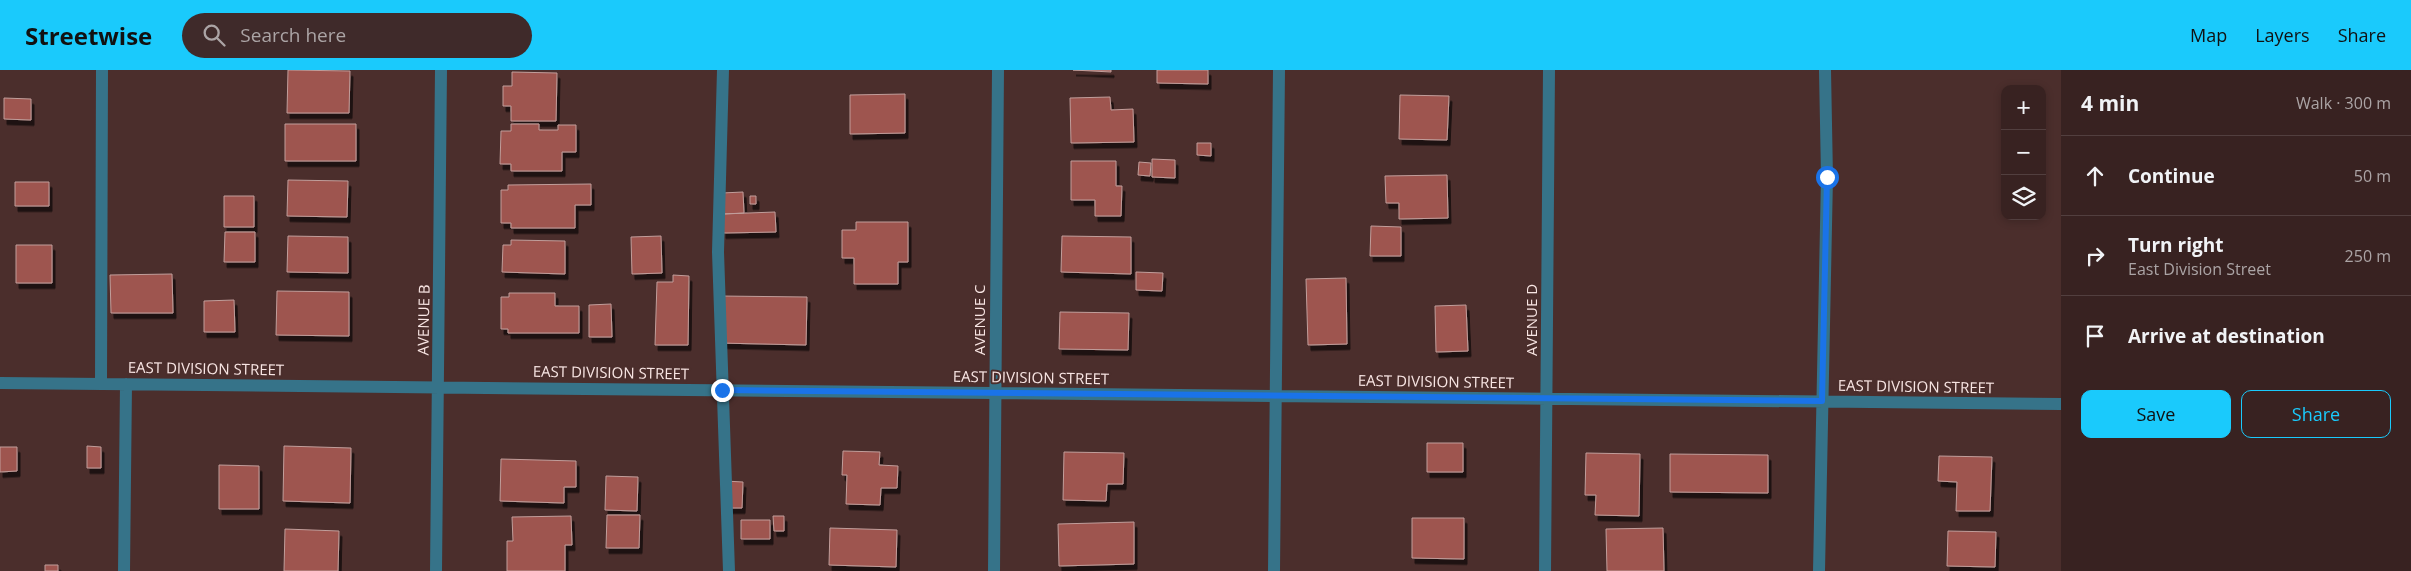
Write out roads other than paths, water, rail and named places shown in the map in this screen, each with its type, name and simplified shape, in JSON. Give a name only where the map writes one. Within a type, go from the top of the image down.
[{"type":"street","points":[[101,384],[102,70]]},
{"type":"street","name":"AVENUE B","points":[[436,571],[441,70]]},
{"type":"street","points":[[722,70],[718,252],[729,571]]},
{"type":"street","name":"AVENUE C","points":[[994,571],[998,70]]},
{"type":"street","points":[[1274,571],[1279,70]]},
{"type":"street","name":"AVENUE D","points":[[1545,571],[1549,70]]},
{"type":"street","points":[[1819,571],[1827,177],[1824,70]]},
{"type":"street","name":"EAST DIVISION STREET","points":[[0,382],[2061,404]]},
{"type":"street","points":[[124,571],[126,384]]}]
